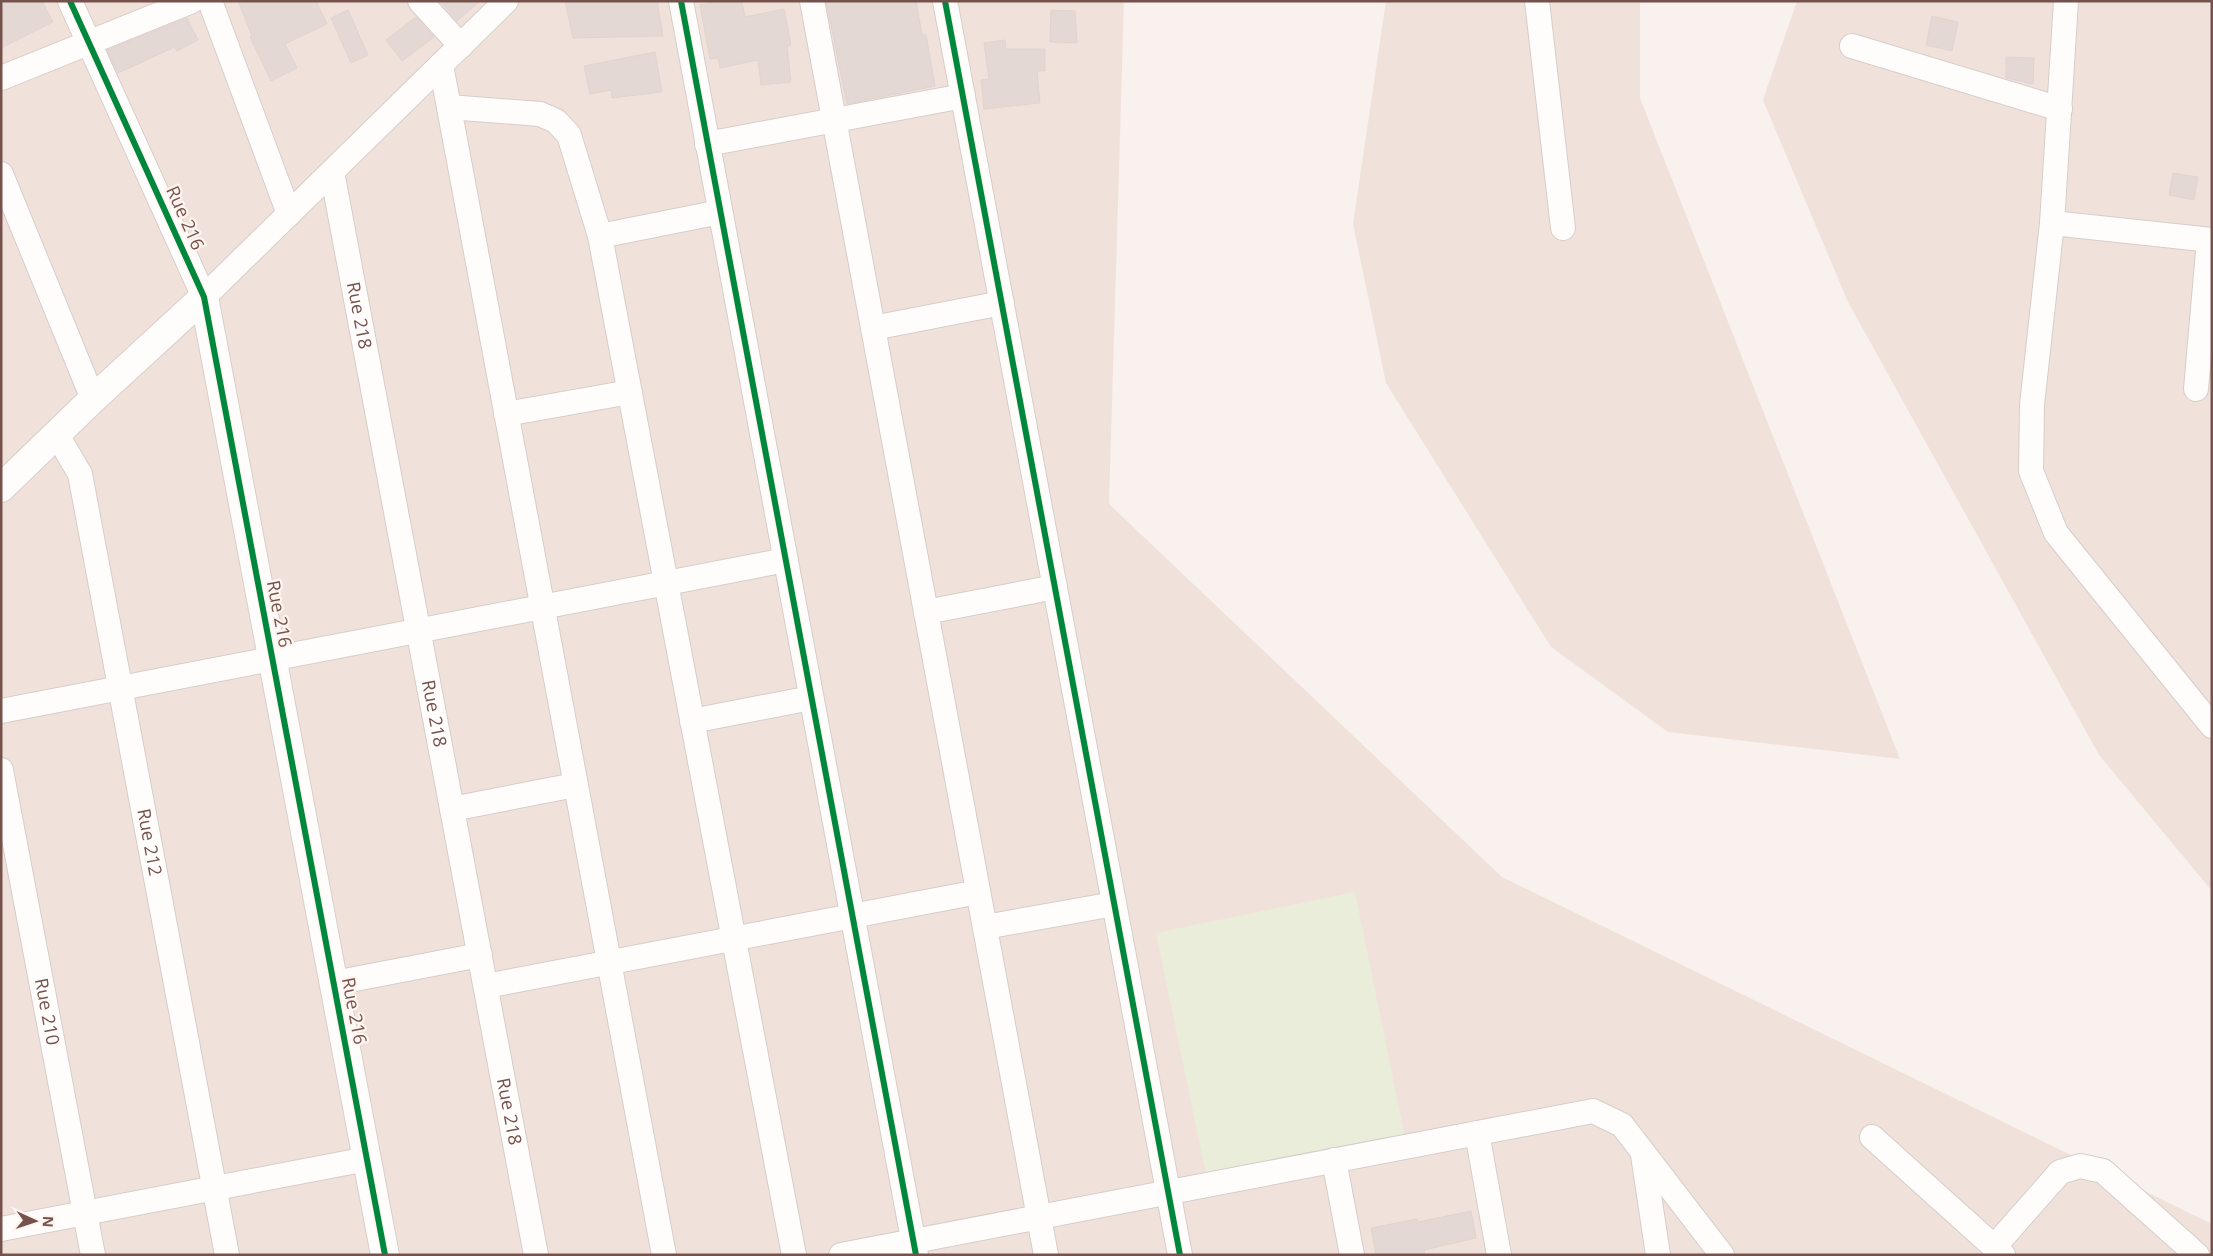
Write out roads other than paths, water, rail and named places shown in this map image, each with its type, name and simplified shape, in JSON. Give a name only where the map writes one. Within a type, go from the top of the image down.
[{"type":"street","name":"Rue 216","points":[[70,1],[204,297],[385,1255]]},
{"type":"street","points":[[1,78],[192,1]]},
{"type":"street","points":[[210,1],[289,214]]},
{"type":"street","points":[[420,1],[461,46]]},
{"type":"street","points":[[1,488],[93,399],[204,297],[506,1]]},
{"type":"street","points":[[681,1],[915,1248]]},
{"type":"street","points":[[812,1],[1046,1255]]},
{"type":"street","points":[[945,1],[1180,1255]]},
{"type":"street","points":[[1537,1],[1563,228]]},
{"type":"street","points":[[2066,1],[2052,223],[2032,405],[2031,471],[2056,533],[2212,726]]},
{"type":"street","points":[[1852,46],[2060,109]]},
{"type":"street","points":[[441,65],[664,1255]]},
{"type":"street","points":[[707,144],[963,96]]},
{"type":"street","points":[[449,106],[540,114],[556,121],[568,135],[600,236],[794,1255]]},
{"type":"street","name":"Rue 218","points":[[332,172],[536,1255]]},
{"type":"street","points":[[1,174],[93,399]]},
{"type":"street","points":[[600,236],[720,212]]},
{"type":"street","points":[[2052,223],[2210,240],[2196,389]]},
{"type":"street","points":[[873,328],[1002,303]]},
{"type":"street","points":[[506,414],[630,392]]},
{"type":"street","name":"Rue 212","points":[[57,435],[80,474],[227,1255]]},
{"type":"street","points":[[1,711],[786,560]]},
{"type":"street","points":[[926,612],[1055,587]]},
{"type":"street","points":[[692,721],[811,698]]},
{"type":"street","name":"Rue 210","points":[[1,770],[93,1255]]},
{"type":"street","points":[[452,809],[575,786]]},
{"type":"street","points":[[486,986],[978,892]]},
{"type":"street","points":[[985,927],[1114,904]]},
{"type":"street","points":[[334,983],[480,955]]},
{"type":"street","points":[[841,1255],[915,1248],[1039,1217],[1593,1111],[1622,1125],[1722,1255]]},
{"type":"street","points":[[1477,1133],[1499,1255]]},
{"type":"street","points":[[1872,1137],[1999,1250],[2060,1172],[2080,1166],[2103,1171],[2196,1255]]},
{"type":"street","points":[[1642,1152],[1658,1255]]},
{"type":"street","points":[[1,1229],[367,1159]]},
{"type":"street","points":[[1334,1160],[1352,1255]]}]
